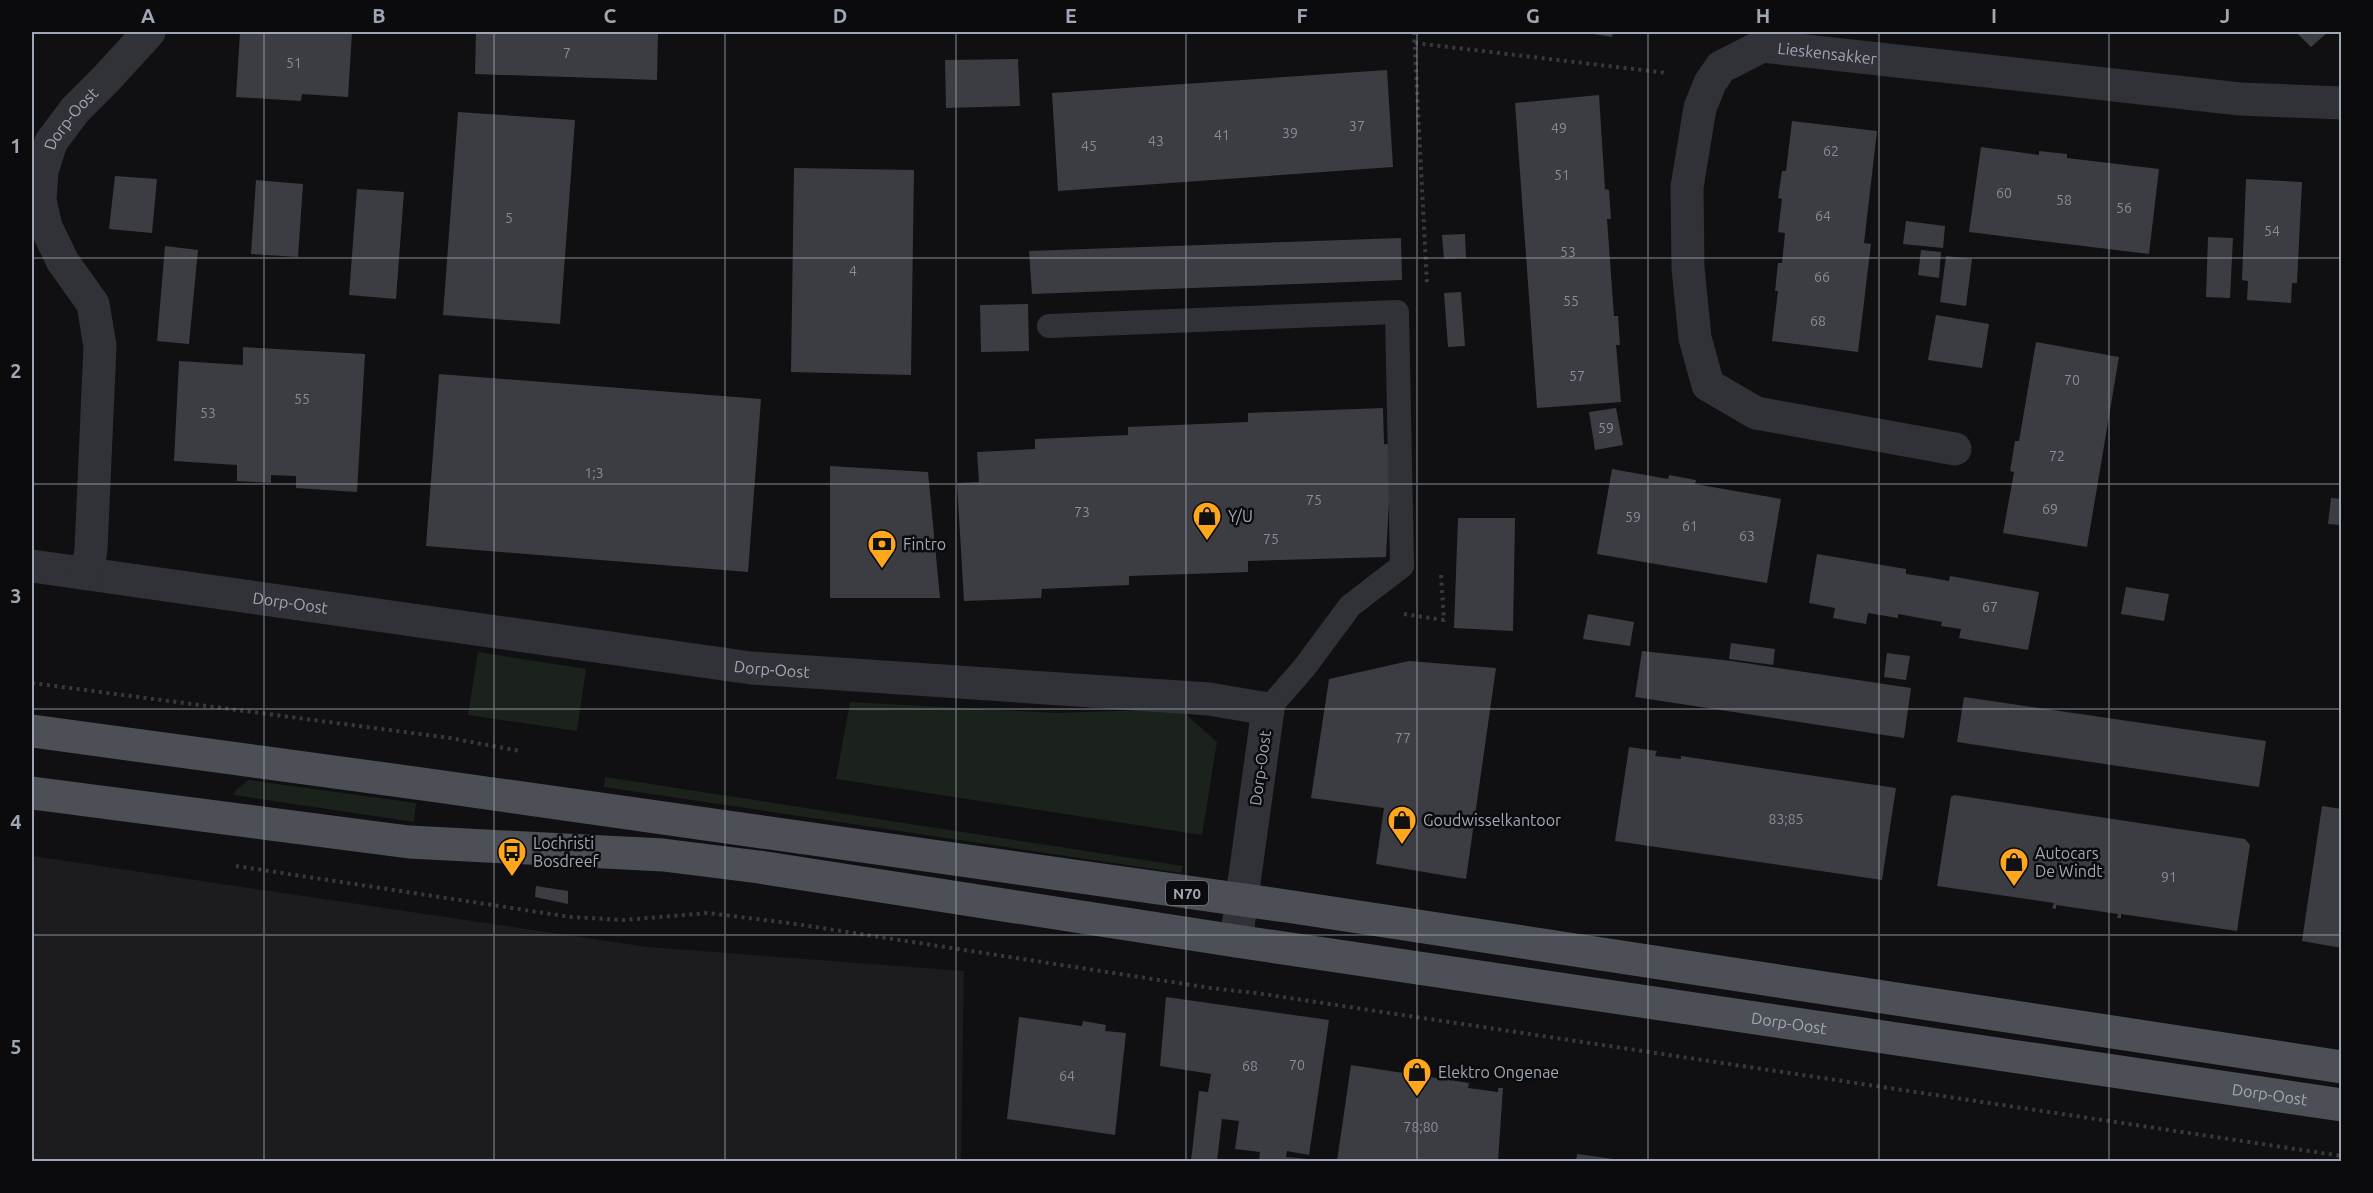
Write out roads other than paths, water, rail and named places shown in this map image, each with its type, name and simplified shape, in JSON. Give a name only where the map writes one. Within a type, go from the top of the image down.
[{"type":"main road","name":"N70","points":[[32,731],[1243,900],[2342,1067]]},
{"type":"main road","name":"Dorp-Oost","points":[[32,793],[409,842],[663,855],[759,867],[1236,941],[2342,1105]]},
{"type":"street","name":"Dorp-Oost","points":[[87,572],[91,550],[100,346],[93,304],[63,262],[46,227],[40,200],[42,171],[51,142],[75,110],[105,81],[149,32]]},
{"type":"street","name":"Lieskensakker","points":[[1955,449],[1756,413],[1708,385],[1695,338],[1688,268],[1687,187],[1700,108],[1710,83],[1720,67],[1762,46],[2240,99],[2342,102]]},
{"type":"street","name":"Dorp-Oost","points":[[32,566],[752,668],[1209,699],[1268,709],[1236,941]]},
{"type":"lane","points":[[1049,326],[1397,312],[1402,566],[1350,606],[1304,668],[1268,709]]},
{"type":"place","name":"Y/U","points":[[1207,542]]},
{"type":"place","name":"Fintro","points":[[882,570]]},
{"type":"place","name":"Goudwisselkantoor","points":[[1402,846]]},
{"type":"place","name":"Lochristi Bosdreef","points":[[512,878]]},
{"type":"place","name":"Autocars De Windt","points":[[2014,888]]},
{"type":"place","name":"Elektro Ongenae","points":[[1417,1098]]}]
